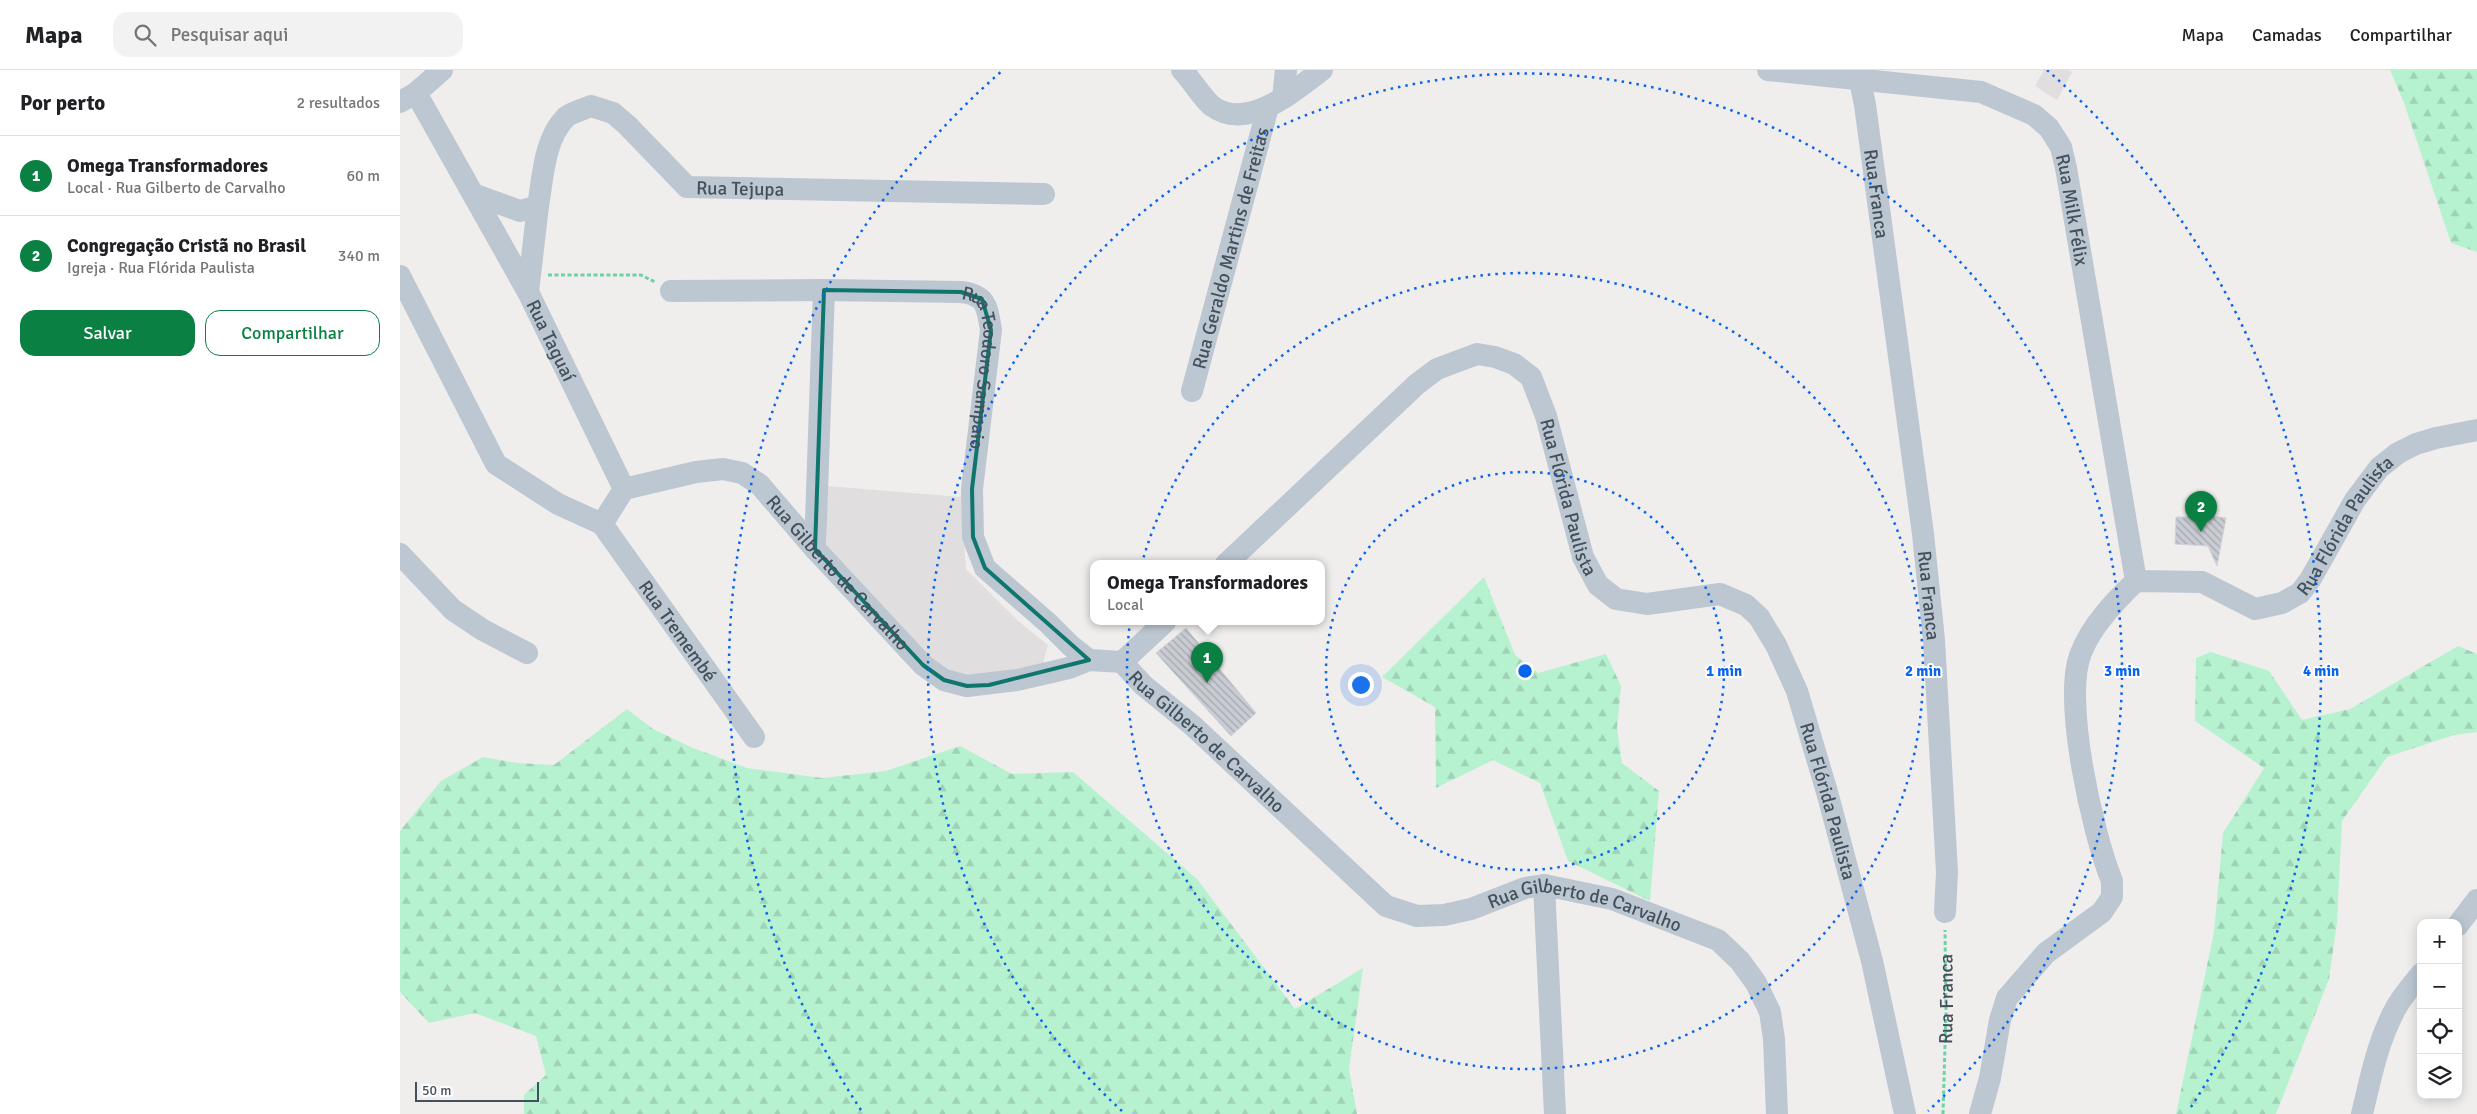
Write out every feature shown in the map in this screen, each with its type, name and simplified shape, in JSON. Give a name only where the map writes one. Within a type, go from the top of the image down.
[{"type":"street","points":[[442,70],[408,98],[473,194],[520,211],[538,206]]},
{"type":"street","points":[[1182,70],[1210,104],[1221,112],[1246,114],[1276,102],[1322,70]]},
{"type":"street","name":"Rua Geraldo Martins de Freitas","points":[[1192,391],[1286,70]]},
{"type":"street","name":"Rua Milk Félix","points":[[1768,70],[1981,92],[2034,115],[2049,128],[2061,147],[2136,581]]},
{"type":"street","name":"Rua Franca","points":[[1860,80],[1924,534],[1934,640],[1947,872],[1945,912]]},
{"type":"street","name":"Rua Tejupa","points":[[530,283],[538,206],[544,166],[551,140],[567,116],[591,106],[613,113],[687,187],[1044,194]]},
{"type":"street","name":"Rua Taguaí","points":[[473,194],[530,283],[624,489]]},
{"type":"street","points":[[400,276],[496,464],[558,504],[602,524],[624,489]]},
{"type":"street","points":[[815,549],[824,290]]},
{"type":"street","name":"Rua Teodoro Sampaio","points":[[671,291],[824,290],[961,292],[973,294],[982,299],[988,309],[990,330],[972,489],[973,538],[985,568],[1070,646],[1089,660]]},
{"type":"street","name":"Rua Flórida Paulista","points":[[1230,560],[1417,384],[1437,368],[1477,354],[1495,356],[1514,364],[1531,377],[1555,444],[1583,557],[1598,585],[1616,599],[1646,604],[1720,594],[1735,599],[1759,617],[1776,645],[1797,691],[1827,792],[1872,961],[1905,1114]]},
{"type":"street","name":"Rua Flórida Paulista","points":[[2136,581],[2202,582],[2255,609],[2282,603],[2300,592],[2310,580],[2355,500],[2379,468],[2398,453],[2416,444],[2477,430]]},
{"type":"street","name":"Rua Gilberto de Carvalho","points":[[624,489],[705,471],[723,469],[742,473],[759,484],[815,549],[923,665],[944,680],[967,686],[989,685],[1069,668],[1089,660],[1122,662],[1143,685],[1192,725],[1386,906],[1417,916],[1444,915],[1471,909],[1525,888],[1544,885],[1612,899],[1718,940],[1740,961],[1756,983],[1770,1012],[1774,1040],[1777,1114]]},
{"type":"street","name":"Rua Tremembé","points":[[602,524],[754,737]]},
{"type":"street","points":[[400,554],[453,610],[483,630],[527,653]]},
{"type":"street","points":[[1980,1114],[1990,1078],[2000,1020],[2007,998],[2040,959],[2102,912],[2112,897],[2112,881],[2085,786],[2078,738],[2076,675],[2080,654],[2088,641],[2114,601],[2136,581]]},
{"type":"street","points":[[1122,662],[1162,625]]},
{"type":"street","points":[[1544,885],[1555,1114]]},
{"type":"street","points":[[2462,920],[2477,900]]},
{"type":"street","points":[[2362,1114],[2379,1048],[2387,1026],[2398,1004],[2417,979]]},
{"type":"path","points":[[530,283],[641,275],[671,291]]},
{"type":"path","name":"Rua Franca","points":[[1943,1114],[1946,1012],[1945,912]]},
{"type":"highlighted area","points":[[824,290],[961,292],[982,299],[991,330],[972,489],[973,537],[985,568],[1089,660],[989,685],[967,686],[944,680],[923,665],[815,549]]},
{"type":"shaded area","points":[[2044,70],[2068,70],[2072,72],[2057,100],[2035,86]]},
{"type":"shaded area","points":[[827,486],[961,497],[966,569],[1017,620],[1048,645],[1043,664],[951,680],[827,558]]},
{"type":"green space","points":[[2390,70],[2477,70],[2477,252],[2451,243],[2404,103]]},
{"type":"green space","points":[[1484,577],[1515,655],[1538,673],[1606,654],[1621,686],[1617,728],[1622,763],[1659,791],[1650,901],[1568,861],[1540,783],[1493,760],[1436,788],[1435,707],[1382,677]]},
{"type":"green space","points":[[2458,646],[2477,654],[2477,732],[2454,735],[2387,757],[2342,821],[2337,922],[2329,979],[2276,1114],[2176,1114],[2214,932],[2223,833],[2264,768],[2195,721],[2196,658],[2211,652],[2269,671],[2302,720],[2350,709]]},
{"type":"green space","points":[[627,709],[653,729],[693,748],[747,768],[822,778],[886,771],[960,746],[1012,774],[1073,772],[1197,879],[1295,1009],[1363,968],[1349,1069],[1357,1114],[524,1114],[524,1095],[546,1075],[536,1036],[475,1013],[429,1023],[400,992],[400,831],[441,781],[483,757],[517,763],[554,765]]},
{"type":"building","points":[[2191,513],[2226,518],[2217,566],[2208,546],[2175,544],[2176,517],[2187,517]]},
{"type":"building","points":[[1186,628],[1256,713],[1231,736],[1156,653]]},
{"type":"place","name":"Congregação Cristã no Brasil","points":[[2201,532]]},
{"type":"place","name":"Omega Transformadores","points":[[1207,683]]}]
